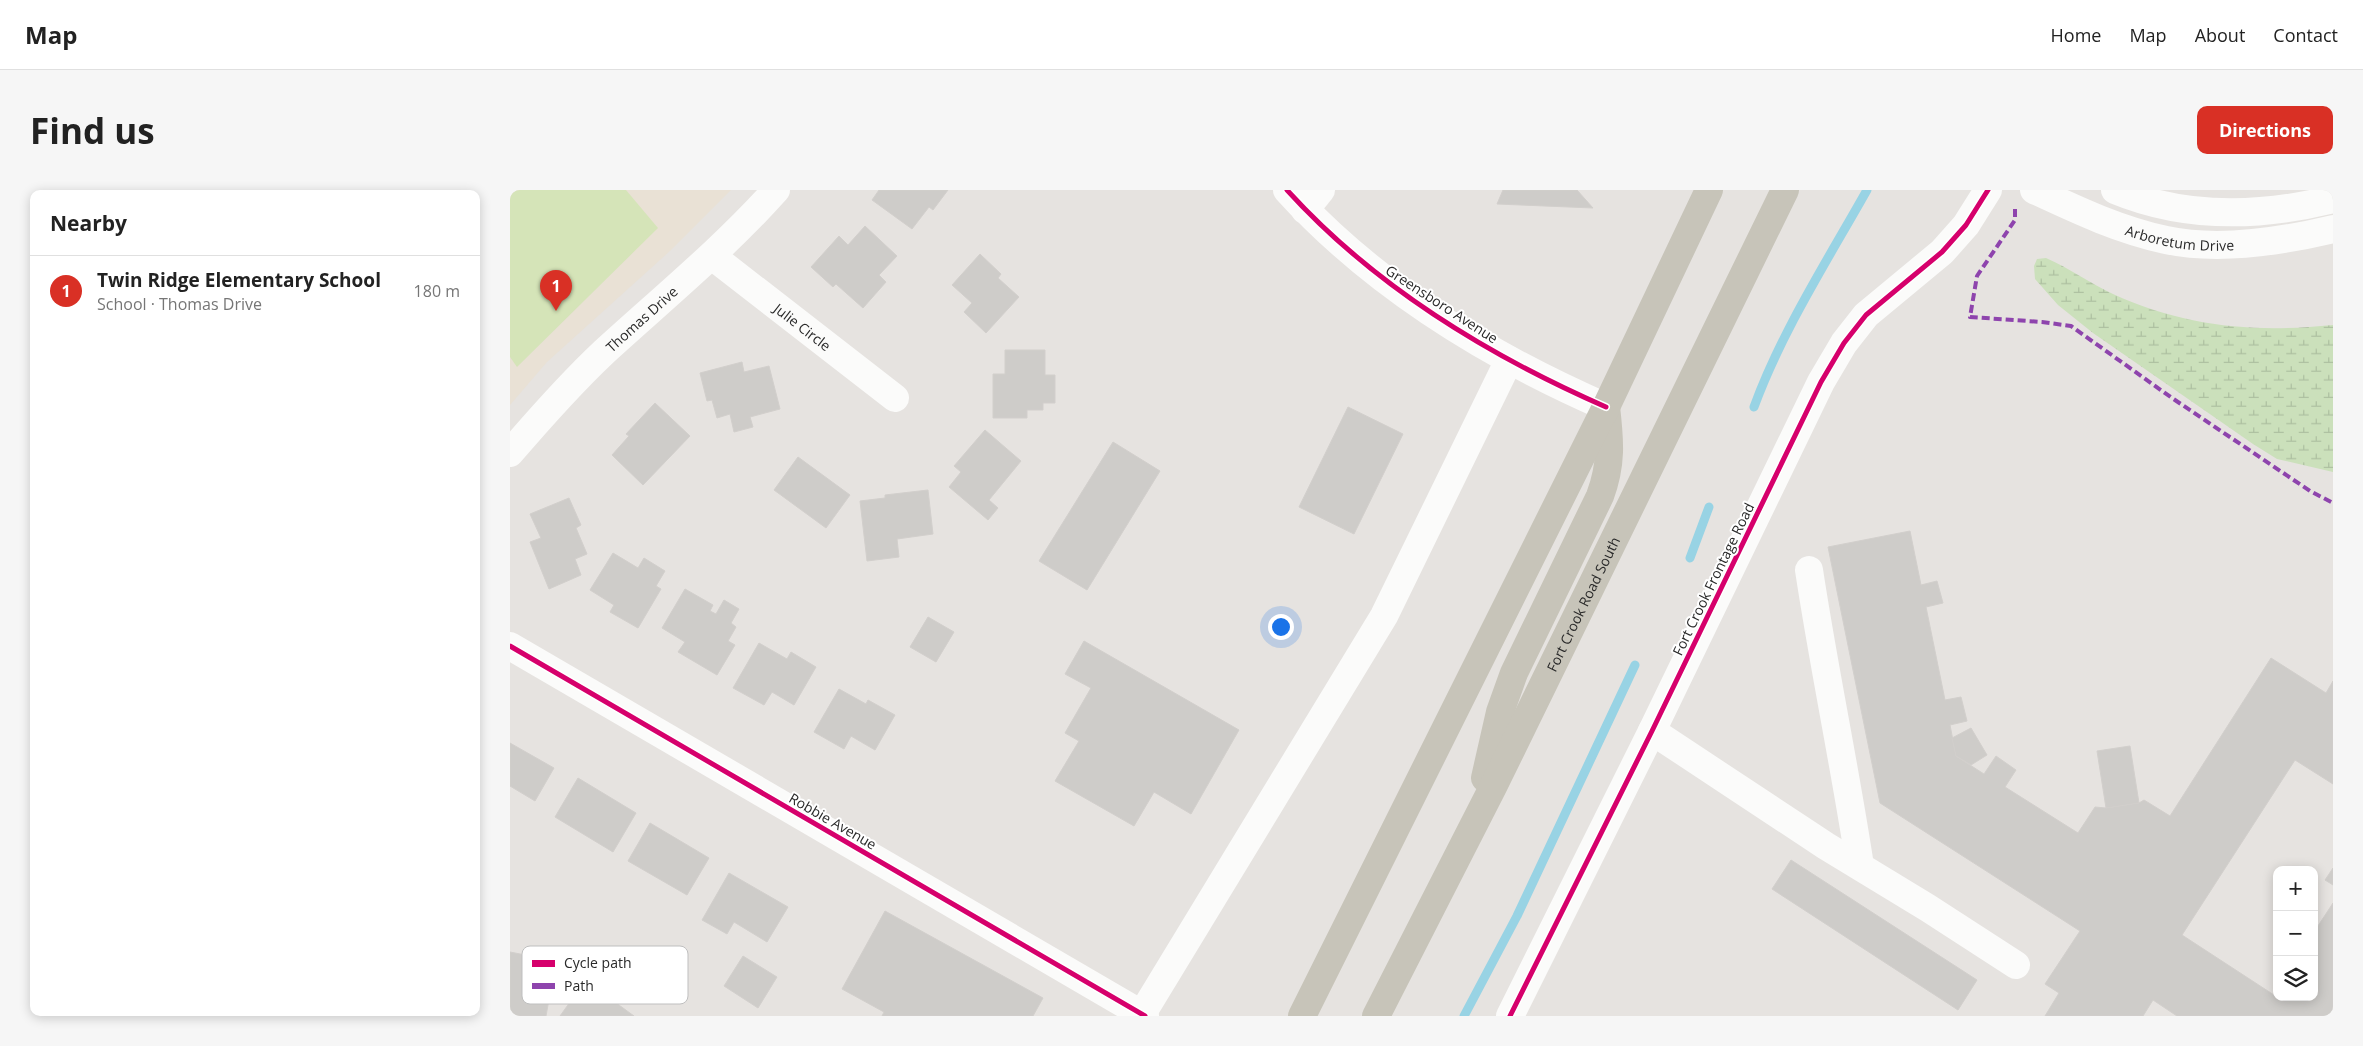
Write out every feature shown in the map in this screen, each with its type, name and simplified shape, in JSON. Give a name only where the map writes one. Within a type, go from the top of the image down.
[{"type":"main road","points":[[1302,1016],[1606,407],[1709,190]]},
{"type":"main road","name":"Fort Crook Road South","points":[[1376,1016],[1476,819],[1785,190]]},
{"type":"main road","points":[[1476,819],[1500,712],[1514,673],[1600,496],[1606,479],[1610,461],[1606,407]]},
{"type":"street","name":"Thomas Drive","points":[[510,453],[555,399],[602,353],[712,256],[776,190]]},
{"type":"street","name":"Greensboro Avenue","points":[[1287,190],[1313,200],[1372,271],[1418,306],[1468,338],[1548,382],[1606,407]]},
{"type":"street","name":"Fort Crook Frontage Road","points":[[1510,1016],[1652,732],[1821,382],[1844,343],[1866,315],[1942,252],[1966,226],[1988,190]]},
{"type":"street","name":"Arboretum Drive","points":[[2034,190],[2083,213],[2124,229],[2168,241],[2211,244],[2254,243],[2300,237],[2333,229]]},
{"type":"street","name":"Arboretum Drive","points":[[2115,190],[2183,210],[2238,213],[2297,208],[2333,200]]},
{"type":"street","name":"Julie Circle","points":[[712,256],[895,398]]},
{"type":"street","points":[[1130,1012],[1384,616],[1509,360]]},
{"type":"street","points":[[1809,570],[1825,676],[1848,786],[1860,866]]},
{"type":"street","name":"Robbie Avenue","points":[[510,646],[1130,1012]]},
{"type":"street","points":[[1652,732],[2016,965]]},
{"type":"shaded area","points":[[510,190],[731,190],[670,251],[547,362],[510,405]]},
{"type":"green space","points":[[510,190],[626,190],[658,228],[517,367],[510,357]]},
{"type":"green space","points":[[2046,258],[2113,294],[2167,314],[2221,325],[2248,327],[2276,328],[2333,325],[2333,472],[2277,459],[2093,333],[2058,305],[2035,279],[2034,266],[2037,259]]},
{"type":"building","points":[[879,190],[948,190],[933,210],[929,207],[912,229],[872,200]]},
{"type":"building","points":[[1503,190],[1577,190],[1593,208],[1497,204]]},
{"type":"building","points":[[865,226],[897,256],[879,275],[886,282],[863,308],[836,284],[833,287],[811,267],[839,236],[848,245]]},
{"type":"building","points":[[980,254],[1001,274],[998,278],[1019,297],[986,333],[964,312],[972,303],[952,285]]},
{"type":"building","points":[[1005,350],[1045,350],[1045,375],[1055,375],[1055,403],[1043,403],[1043,410],[1027,410],[1027,418],[993,418],[993,374],[1005,374]]},
{"type":"building","points":[[742,362],[744,372],[769,366],[780,409],[750,417],[753,427],[734,432],[730,414],[717,418],[712,400],[707,401],[700,373]]},
{"type":"building","points":[[655,403],[690,436],[643,485],[612,455],[629,436],[626,434]]},
{"type":"building","points":[[1348,407],[1403,434],[1354,534],[1299,507]]},
{"type":"building","points":[[985,430],[1021,461],[989,500],[998,508],[988,520],[949,487],[961,472],[954,466]]},
{"type":"building","points":[[1113,442],[1160,471],[1087,590],[1039,561]]},
{"type":"building","points":[[798,457],[850,495],[826,528],[774,490]]},
{"type":"building","points":[[928,490],[933,534],[897,539],[899,557],[867,561],[860,501],[885,498],[885,495]]},
{"type":"building","points":[[569,498],[581,525],[576,528],[587,554],[575,559],[581,575],[549,589],[530,542],[541,538],[530,514]]},
{"type":"building","points":[[1910,531],[1921,585],[1937,581],[1943,603],[1926,607],[1945,700],[1961,697],[1967,721],[1950,725],[1956,756],[1984,774],[1996,756],[2016,770],[2005,787],[2078,833],[2095,807],[2106,808],[2139,803],[2144,800],[2170,816],[2271,658],[2326,693],[2333,681],[2333,784],[2295,760],[2182,935],[2273,994],[2273,1001],[2318,1001],[2318,926],[2333,903],[2333,1016],[2177,1016],[2153,1000],[2143,1016],[2045,1016],[2059,993],[2045,984],[2080,931],[1880,803],[1828,547]]},
{"type":"building","points":[[613,553],[638,568],[644,558],[665,571],[656,586],[661,589],[638,628],[610,612],[614,605],[590,590]]},
{"type":"building","points":[[685,589],[713,605],[710,611],[716,614],[724,600],[739,609],[731,623],[736,627],[728,641],[735,645],[717,675],[678,652],[685,642],[662,628]]},
{"type":"building","points":[[928,617],[954,632],[936,662],[910,647]]},
{"type":"building","points":[[1084,641],[1239,730],[1191,814],[1154,792],[1134,826],[1055,781],[1079,741],[1065,733],[1091,688],[1065,674]]},
{"type":"building","points":[[759,643],[787,659],[791,652],[816,667],[794,705],[772,692],[764,705],[733,688]]},
{"type":"building","points":[[839,689],[866,704],[868,700],[895,715],[875,750],[851,736],[844,749],[814,732]]},
{"type":"building","points":[[1971,728],[1987,755],[1971,765],[1956,756],[1952,738]]},
{"type":"building","points":[[510,743],[554,768],[535,801],[510,786]]},
{"type":"building","points":[[2130,746],[2139,803],[2106,808],[2097,751]]},
{"type":"building","points":[[578,778],[636,813],[613,852],[555,817]]},
{"type":"building","points":[[650,823],[709,858],[687,895],[628,861]]},
{"type":"building","points":[[1791,860],[1977,980],[1958,1010],[1772,889]]},
{"type":"building","points":[[2333,868],[2333,885],[2325,880]]},
{"type":"building","points":[[729,873],[788,907],[767,942],[734,922],[727,934],[702,920]]},
{"type":"building","points":[[885,911],[1043,998],[1033,1016],[882,1016],[884,1012],[842,989]]},
{"type":"building","points":[[510,952],[522,954],[522,1004],[548,1004],[546,1016],[510,1016]]},
{"type":"building","points":[[743,956],[777,977],[758,1008],[724,986]]},
{"type":"building","points":[[569,1004],[618,1004],[634,1016],[560,1016]]},
{"type":"waterway","points":[[1754,407],[1765,379],[1792,324],[1867,190]]},
{"type":"waterway","points":[[1690,558],[1709,507]]},
{"type":"waterway","points":[[1464,1016],[1517,916],[1635,665]]},
{"type":"marked path","points":[[2015,209],[2015,220],[1977,276],[1970,317],[2071,326],[2172,398],[2310,491],[2333,503]]},
{"type":"cycle path","points":[[1287,190],[1357,258],[1395,288],[1476,341],[1518,365],[1606,407]]},
{"type":"cycle path","points":[[1510,1016],[1652,731],[1821,382],[1844,343],[1866,315],[1942,252],[1966,225],[1988,190]]},
{"type":"cycle path","points":[[510,646],[1145,1016]]},
{"type":"place","name":"Twin Ridge Elementary School","points":[[556,311]]}]
